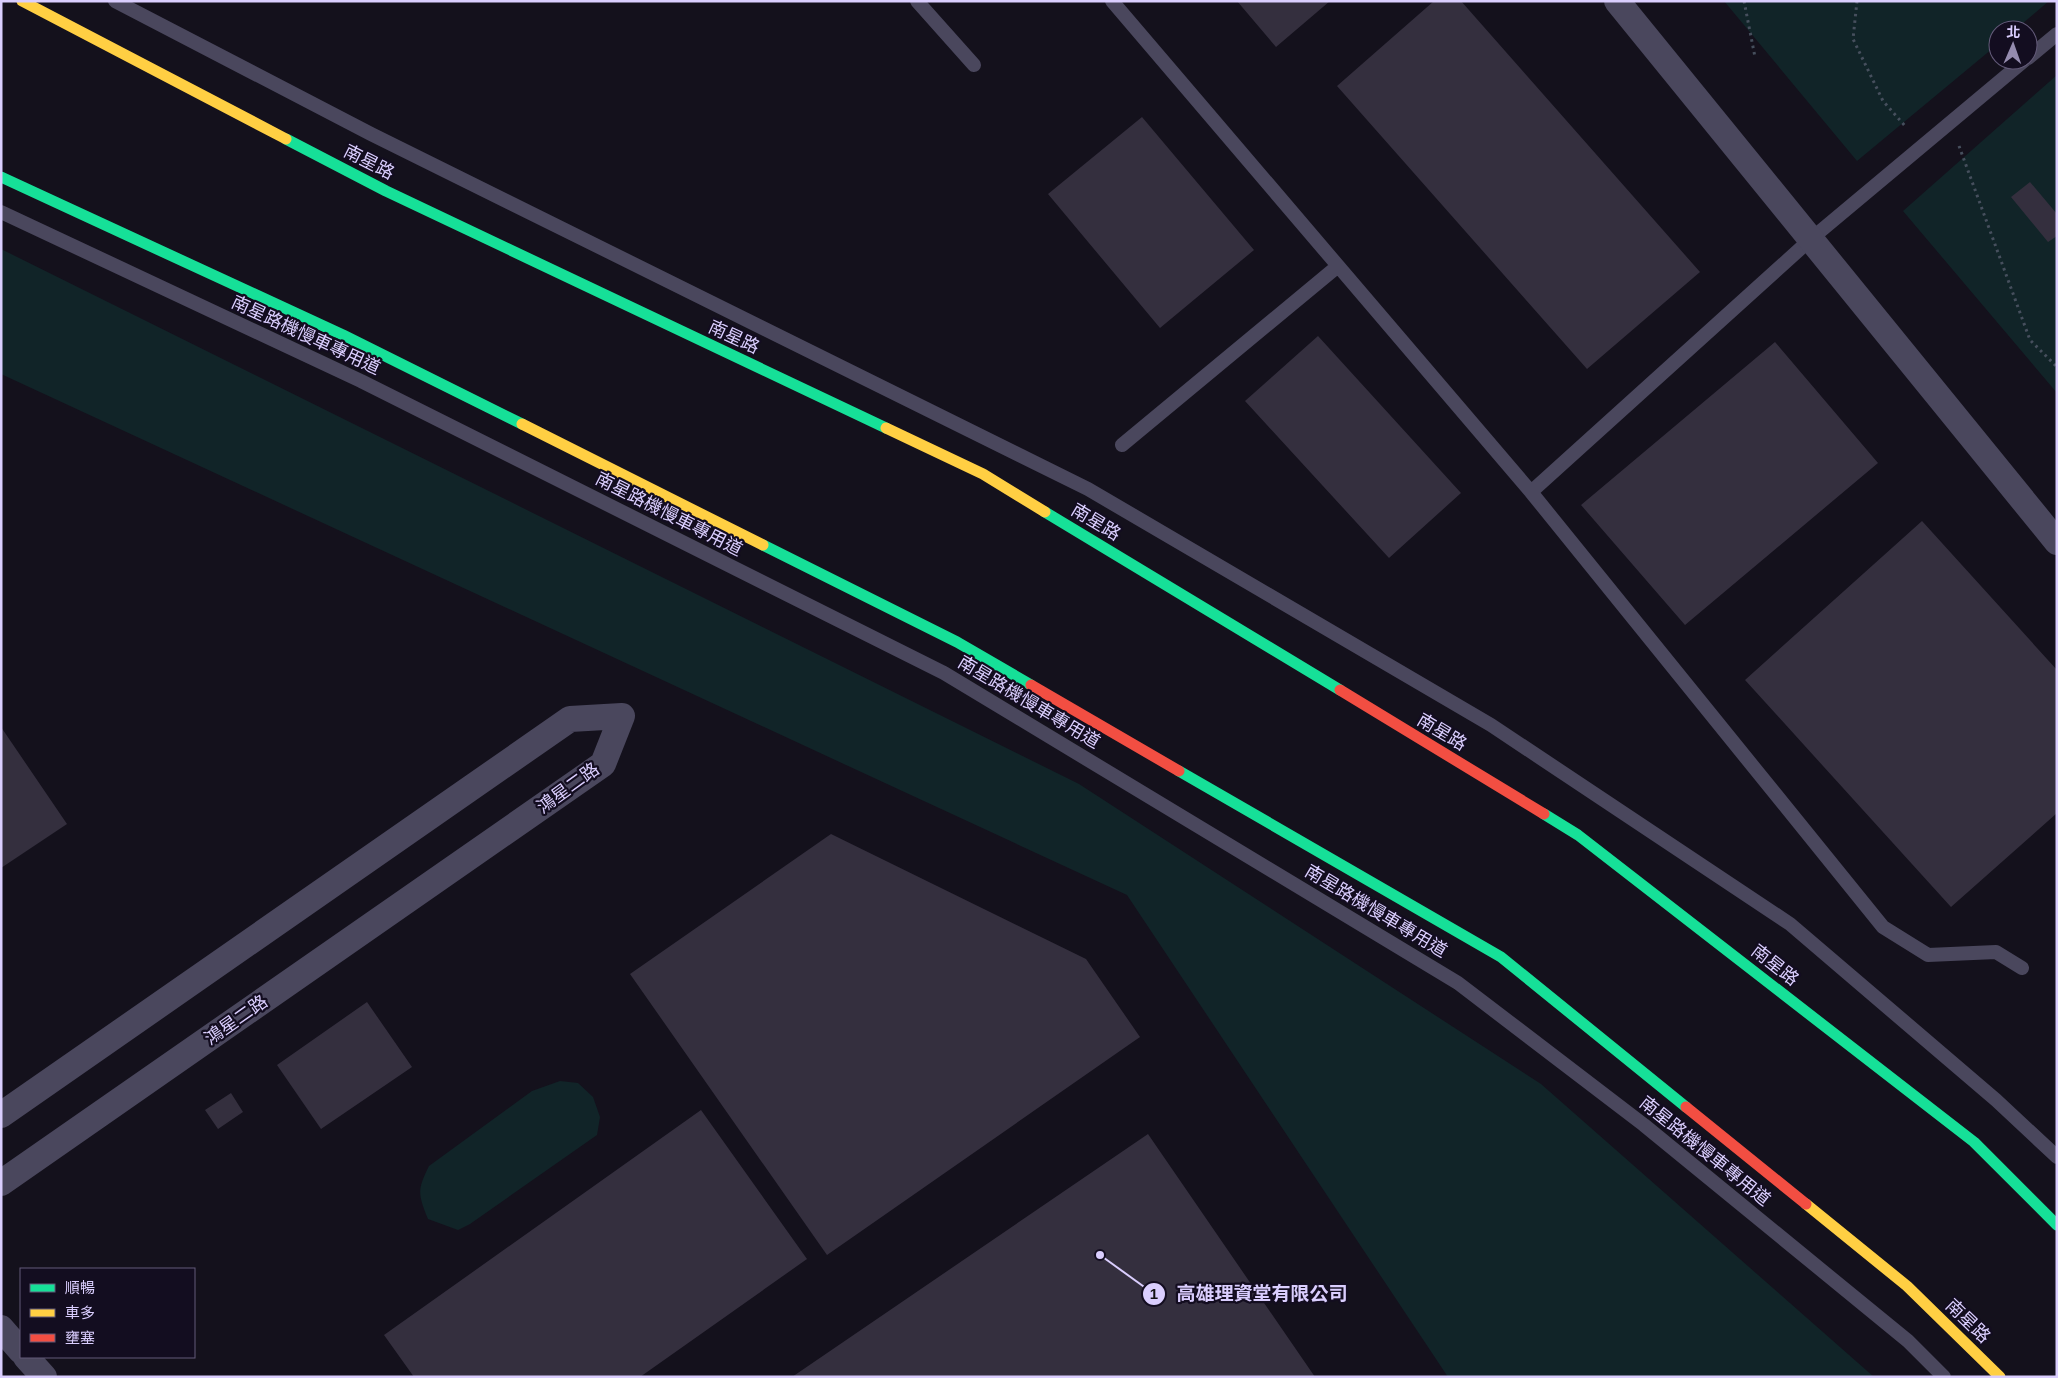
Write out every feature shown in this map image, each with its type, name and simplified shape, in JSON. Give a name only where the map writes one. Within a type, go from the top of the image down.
[{"type":"street","name":"南星路","points":[[22,1],[386,191],[983,474],[1578,835],[1974,1142],[2057,1225]]},
{"type":"street","points":[[1617,1],[2057,542]]},
{"type":"street","name":"南星路","points":[[1,177],[343,335],[957,642],[1501,958],[1907,1286],[2000,1377]]},
{"type":"street","name":"鴻星二路","points":[[1,1115],[570,719],[622,716],[603,764],[1,1183]]},
{"type":"street","points":[[1,1328],[20,1350]]},
{"type":"street","points":[[27,1358],[44,1377]]},
{"type":"lane","points":[[115,1],[371,134],[1088,490],[1491,725],[1790,924],[1996,1100],[2057,1157]]},
{"type":"lane","points":[[917,1],[974,65]]},
{"type":"lane","points":[[1112,1],[1531,492],[1883,927],[1928,955],[1996,952],[2022,968]]},
{"type":"lane","points":[[2038,50],[2057,34]]},
{"type":"lane","points":[[1531,492],[1811,239],[2014,70]]},
{"type":"lane","name":"南星路機慢車專用道","points":[[1,212],[361,381],[952,678],[1458,983],[1644,1125],[1908,1341],[1944,1377]]},
{"type":"lane","points":[[1122,445],[1338,266]]},
{"type":"path","points":[[1744,1],[1755,57]]},
{"type":"path","points":[[1857,1],[1853,39],[1883,101],[1908,130]]},
{"type":"path","points":[[1957,141],[2030,340],[2057,367]]},
{"type":"green space","points":[[1724,1],[2049,1],[2027,20],[1988,20],[1988,52],[1857,161]]},
{"type":"green space","points":[[2057,75],[2057,393],[1903,211]]},
{"type":"green space","points":[[1,249],[1079,784],[1541,1084],[1874,1377],[1448,1377],[1127,895],[1,374]]},
{"type":"green space","points":[[560,1081],[578,1083],[593,1097],[600,1117],[597,1135],[470,1224],[458,1230],[428,1219],[420,1192],[422,1181],[429,1166],[532,1091]]},
{"type":"building","points":[[1237,1],[1330,1],[1276,47]]},
{"type":"building","points":[[1434,1],[1461,1],[1700,272],[1587,369],[1337,86]]},
{"type":"building","points":[[1142,117],[1254,250],[1160,328],[1048,194]]},
{"type":"building","points":[[2030,182],[2057,214],[2057,236],[2048,242],[2011,197]]},
{"type":"building","points":[[1318,336],[1461,493],[1389,558],[1245,401]]},
{"type":"building","points":[[1775,342],[1878,463],[1685,625],[1581,505]]},
{"type":"building","points":[[1922,521],[2057,670],[2057,813],[1951,907],[1745,680]]},
{"type":"building","points":[[1,727],[67,824],[1,868]]},
{"type":"building","points":[[831,834],[1086,959],[1140,1037],[827,1255],[630,974]]},
{"type":"building","points":[[367,1002],[412,1067],[321,1129],[277,1065]]},
{"type":"building","points":[[231,1093],[243,1112],[218,1129],[205,1110]]},
{"type":"building","points":[[701,1110],[807,1259],[640,1377],[414,1377],[384,1335]]},
{"type":"building","points":[[1148,1134],[1315,1377],[792,1377]]},
{"type":"traffic: fast","points":[[286,139],[386,191],[886,428]]},
{"type":"traffic: fast","points":[[1,177],[343,335],[522,424]]},
{"type":"traffic: fast","points":[[1045,512],[1340,690]]},
{"type":"traffic: fast","points":[[763,545],[957,642],[1031,685]]},
{"type":"traffic: fast","points":[[1179,771],[1501,957],[1686,1107]]},
{"type":"traffic: fast","points":[[1544,814],[1578,835],[1974,1142],[2057,1225]]},
{"type":"traffic: slow","points":[[22,1],[286,139]]},
{"type":"traffic: slow","points":[[522,424],[763,545]]},
{"type":"traffic: slow","points":[[886,428],[983,474],[1045,512]]},
{"type":"traffic: slow","points":[[1806,1204],[1907,1286],[2000,1377]]},
{"type":"traffic: jam","points":[[1031,685],[1179,771]]},
{"type":"traffic: jam","points":[[1340,690],[1544,814]]},
{"type":"traffic: jam","points":[[1686,1107],[1806,1204]]},
{"type":"place","name":"高雄理資堂有限公司","points":[[1100,1255]]}]
